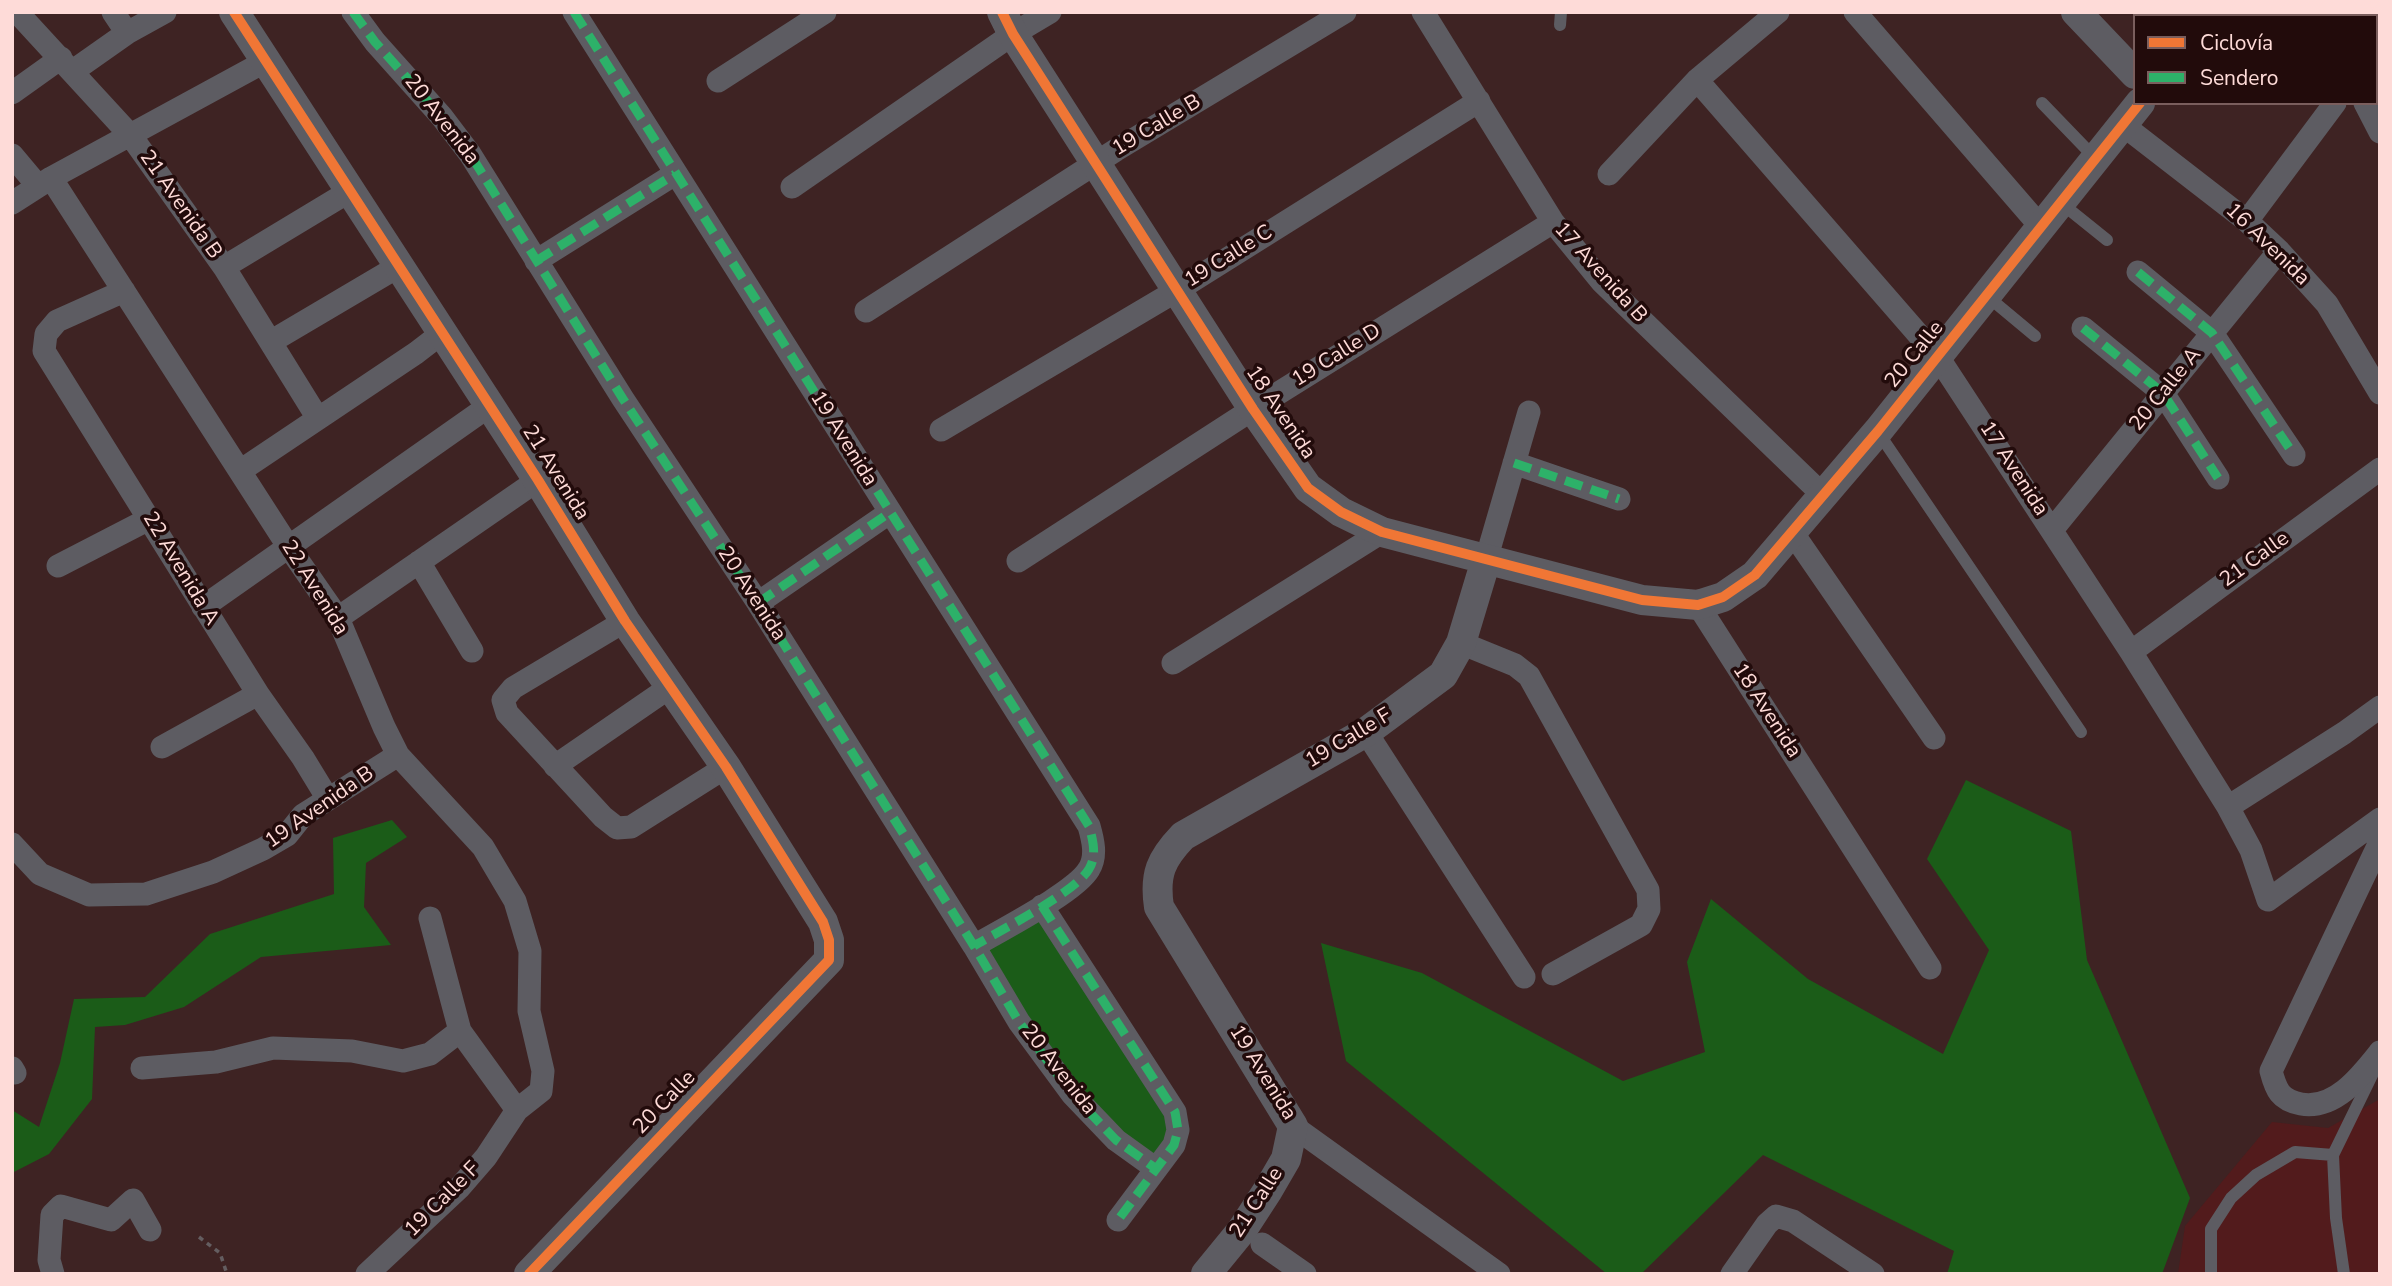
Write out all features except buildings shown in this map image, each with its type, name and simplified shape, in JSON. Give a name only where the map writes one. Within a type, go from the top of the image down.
[{"type":"street","name":"21 Avenida B","points":[[17,12],[131,135],[224,267],[317,417]]},
{"type":"street","points":[[113,12],[127,33]]},
{"type":"street","points":[[12,93],[165,12]]},
{"type":"street","name":"21 Avenida","points":[[234,12],[538,480],[625,621],[726,767],[823,922],[829,940],[829,960]]},
{"type":"street","name":"20 Avenida","points":[[353,12],[375,42],[416,85],[470,155],[624,399],[758,603],[1019,1022],[1072,1094],[1116,1140],[1155,1168]]},
{"type":"street","name":"19 Avenida","points":[[574,12],[1089,826],[1094,856],[1089,870],[1042,906]]},
{"type":"street","points":[[718,81],[825,12]]},
{"type":"street","points":[[792,187],[1007,23],[1050,12]]},
{"type":"street","name":"19 Calle B","points":[[866,311],[1096,164],[1345,12]]},
{"type":"street","name":"17 Avenida B","points":[[1423,12],[1553,222],[1602,282],[1824,496]]},
{"type":"street","points":[[1609,174],[1697,80],[1778,12]]},
{"type":"street","points":[[1855,12],[2041,228]]},
{"type":"street","points":[[2076,12],[2133,72]]},
{"type":"street","name":"18 Avenida","points":[[1007,23],[1176,291],[1308,488],[1340,512],[1382,532],[1642,600],[1698,605],[1930,968]]},
{"type":"street","points":[[12,203],[45,182],[266,61]]},
{"type":"street","name":"17 Avenida","points":[[1697,80],[1938,357],[2131,652],[2228,807],[2251,850],[2268,900],[2380,819]]},
{"type":"street","name":"19 Calle C","points":[[941,430],[1176,291],[1479,101]]},
{"type":"street","points":[[2248,221],[2334,105]]},
{"type":"street","points":[[2366,105],[2380,132]]},
{"type":"street","name":"20 Calle","points":[[1698,605],[1723,597],[1755,575],[1878,431],[2132,114]]},
{"type":"street","name":"16 Avenida","points":[[2132,114],[2279,251],[2327,304],[2374,370],[2380,393]]},
{"type":"street","name":"22 Avenida","points":[[12,155],[45,182],[124,291],[288,546],[338,618],[398,755],[483,847],[515,901],[530,951],[529,1011],[543,1072],[541,1091]]},
{"type":"street","points":[[536,261],[675,174]]},
{"type":"street","points":[[224,267],[350,191]]},
{"type":"street","name":"19 Calle D","points":[[1018,561],[1253,409],[1553,222]]},
{"type":"street","name":"20 Calle A","points":[[2052,530],[2279,251]]},
{"type":"street","points":[[272,341],[399,266]]},
{"type":"street","points":[[2138,272],[2212,333],[2294,455]]},
{"type":"street","name":"22 Avenida A","points":[[124,291],[57,321],[46,334],[44,351],[202,607],[328,799]]},
{"type":"street","points":[[2083,328],[2163,393],[2218,478]]},
{"type":"street","points":[[240,471],[442,333]]},
{"type":"street","points":[[202,607],[489,405]]},
{"type":"street","points":[[1486,560],[1529,412]]},
{"type":"street","points":[[1514,463],[1619,499]]},
{"type":"street","name":"21 Calle","points":[[2131,652],[2380,469]]},
{"type":"street","points":[[338,618],[538,480]]},
{"type":"street","points":[[758,603],[889,513]]},
{"type":"street","points":[[58,566],[149,519]]},
{"type":"street","points":[[1173,663],[1382,532]]},
{"type":"street","points":[[1792,532],[1934,738]]},
{"type":"street","name":"19 Calle F","points":[[1157,873],[1169,850],[1183,836],[1366,732],[1443,675],[1461,643],[1486,560]]},
{"type":"street","points":[[419,562],[472,651]]},
{"type":"street","points":[[625,621],[513,688],[503,700],[507,713],[603,817],[617,828],[631,827],[726,767]]},
{"type":"street","points":[[1461,643],[1515,665],[1529,676],[1648,890],[1649,909],[1641,925],[1553,974]]},
{"type":"street","points":[[555,766],[670,687]]},
{"type":"street","points":[[162,747],[258,694]]},
{"type":"street","points":[[2228,807],[2380,707]]},
{"type":"street","points":[[1366,732],[1524,977]]},
{"type":"street","name":"19 Avenida B","points":[[12,844],[40,874],[89,895],[146,894],[213,872],[263,849],[287,835],[303,816],[398,755]]},
{"type":"street","points":[[2380,842],[2271,1071],[2275,1089],[2287,1101],[2308,1105],[2326,1102],[2347,1088],[2380,1052]]},
{"type":"street","name":"19 Avenida","points":[[1157,873],[1158,906],[1293,1126],[1494,1272]]},
{"type":"street","points":[[974,946],[1042,906],[1175,1112],[1178,1130],[1174,1145],[1118,1220]]},
{"type":"street","points":[[430,918],[460,1031],[517,1110]]},
{"type":"street","name":"20 Calle","points":[[529,1274],[829,960]]},
{"type":"street","points":[[142,1068],[216,1062],[273,1048],[352,1051],[403,1061],[430,1054],[460,1031]]},
{"type":"street","name":"19 Calle F","points":[[367,1274],[460,1187],[486,1157],[517,1110],[541,1091]]},
{"type":"street","name":"21 Calle","points":[[1206,1274],[1242,1230],[1268,1190],[1286,1159],[1293,1126]]},
{"type":"street","points":[[53,1274],[50,1261],[52,1215],[61,1206],[111,1220],[133,1200],[150,1230]]},
{"type":"street","points":[[1732,1274],[1767,1224],[1776,1216],[1793,1221],[1873,1274]]},
{"type":"street","points":[[1262,1244],[1305,1274]]},
{"type":"lane","points":[[2042,103],[2096,159]]},
{"type":"lane","points":[[2061,203],[2107,240]]},
{"type":"lane","points":[[1986,296],[2035,336]]},
{"type":"lane","points":[[1878,431],[2081,732]]},
{"type":"lane","points":[[2344,1274],[2336,1218],[2333,1155],[2380,1058]]},
{"type":"lane","points":[[2211,1274],[2211,1229],[2231,1198],[2256,1175],[2295,1152],[2333,1155]]},
{"type":"path","points":[[198,1237],[220,1253],[227,1274]]},
{"type":"shaded area","points":[[2380,1099],[2380,1274],[2178,1274],[2185,1226],[2272,1122],[2328,1128]]},
{"type":"green space","points":[[1966,780],[2071,831],[2087,960],[2190,1198],[2162,1274],[1947,1274],[1954,1251],[1763,1155],[1641,1274],[1607,1274],[1346,1061],[1321,943],[1422,973],[1623,1081],[1705,1052],[1687,962],[1711,899],[1808,979],[1943,1054],[1989,950],[1927,859]]},
{"type":"green space","points":[[392,820],[407,837],[366,863],[364,907],[391,945],[261,957],[184,1007],[125,1025],[95,1027],[92,1099],[49,1154],[12,1173],[12,1110],[39,1127],[60,1063],[74,999],[145,997],[210,934],[334,894],[333,838]]},
{"type":"green space","points":[[1042,906],[1175,1112],[1155,1168],[1116,1140],[974,946]]},
{"type":"marked path","points":[[353,12],[470,154],[623,399],[758,603],[1019,1022],[1072,1094],[1116,1140],[1155,1168]]},
{"type":"marked path","points":[[574,12],[1089,826],[1094,853],[1089,869],[1081,878],[1053,900],[974,946]]},
{"type":"marked path","points":[[536,261],[675,174]]},
{"type":"marked path","points":[[2138,272],[2212,333],[2294,455]]},
{"type":"marked path","points":[[2083,328],[2163,393],[2218,478]]},
{"type":"marked path","points":[[1514,463],[1619,499]]},
{"type":"marked path","points":[[758,603],[889,513]]},
{"type":"marked path","points":[[1042,906],[1175,1112],[1178,1130],[1174,1145],[1118,1220]]},
{"type":"cycle path","points":[[234,12],[538,480],[625,621],[726,767],[823,922],[829,940],[829,960],[529,1274]]},
{"type":"cycle path","points":[[1002,12],[1013,34],[1253,409],[1308,488],[1341,512],[1382,532],[1642,600],[1698,605],[1723,597],[1755,575],[1878,431],[2138,105]]}]
